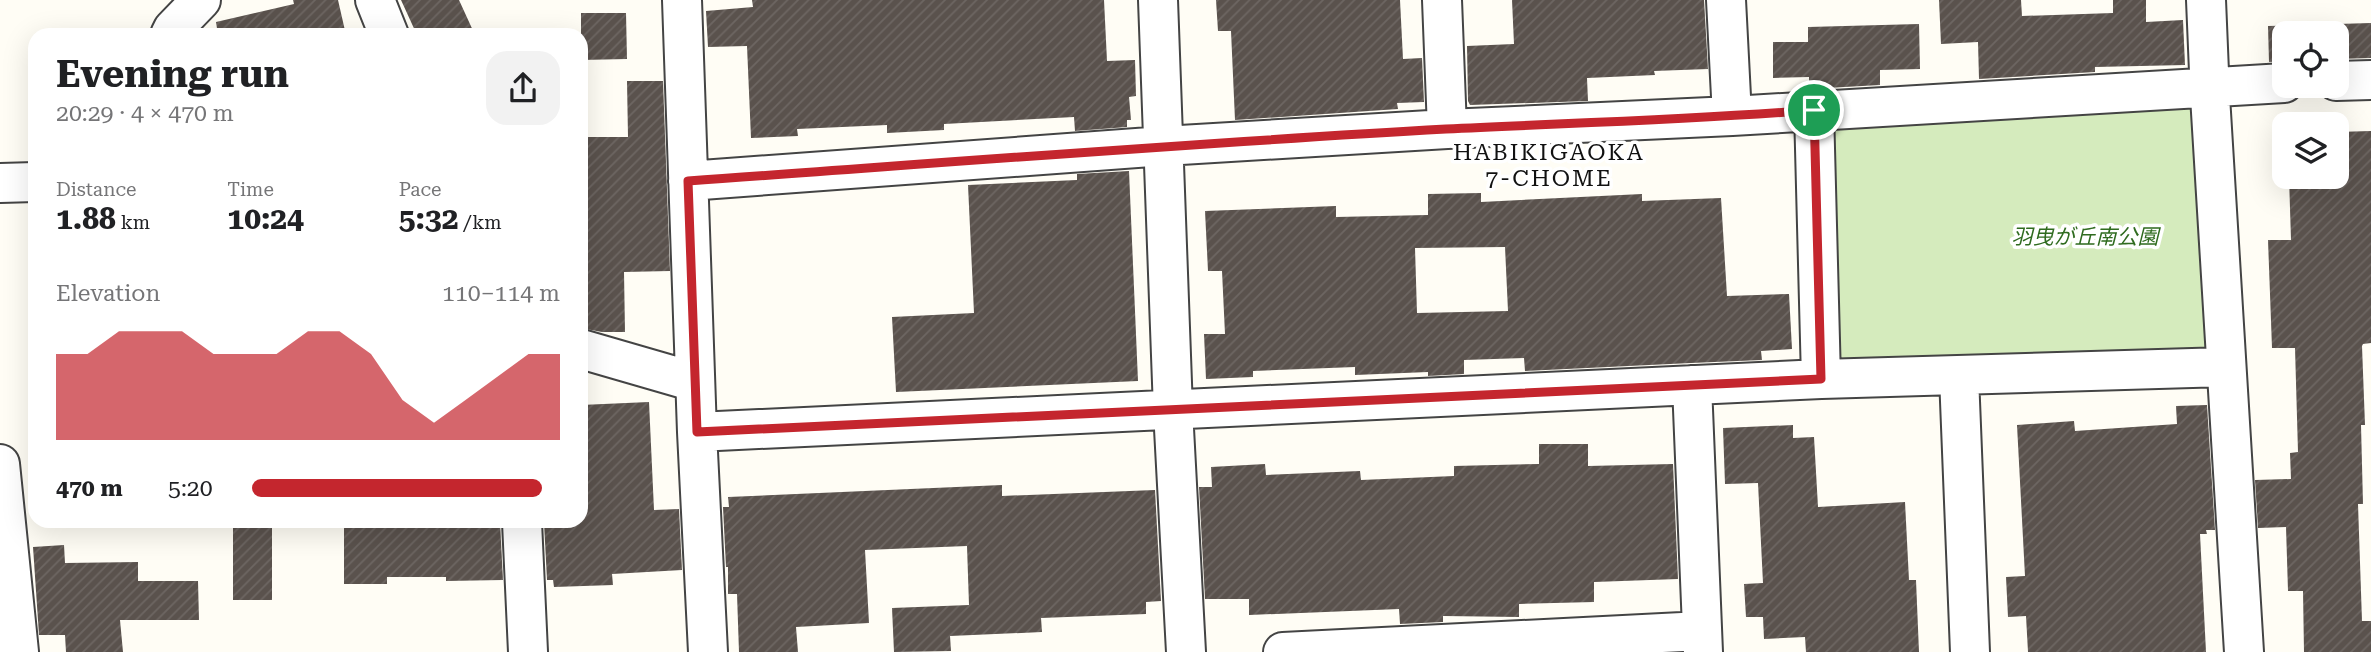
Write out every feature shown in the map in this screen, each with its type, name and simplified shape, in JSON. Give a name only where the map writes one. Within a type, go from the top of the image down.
[{"type":"street","points":[[174,28],[201,0]]},
{"type":"street","points":[[375,0],[385,28]]},
{"type":"street","points":[[682,0],[695,382],[708,652]]},
{"type":"street","points":[[1158,0],[1173,410],[1186,652]]},
{"type":"street","points":[[1442,0],[1447,129]]},
{"type":"street","points":[[1726,0],[1732,116]]},
{"type":"street","points":[[2206,0],[2209,86],[2245,652]]},
{"type":"street","points":[[2349,81],[2371,80]]},
{"type":"street","points":[[688,181],[1164,146],[2272,83]]},
{"type":"street","points":[[1814,110],[1821,379]]},
{"type":"street","points":[[0,183],[28,182]]},
{"type":"street","points":[[588,351],[695,382]]},
{"type":"street","points":[[697,432],[1821,379],[2226,367]]},
{"type":"street","points":[[1959,376],[1970,652]]},
{"type":"street","points":[[1283,652],[1702,641],[1692,385]]},
{"type":"street","points":[[0,464],[19,652]]},
{"type":"street","points":[[0,482],[28,485]]},
{"type":"street","points":[[522,528],[528,652]]},
{"type":"green space","name":"羽曳が丘南公園","points":[[2210,96],[2226,367],[1830,372],[1822,120]]},
{"type":"building","points":[[293,0],[338,0],[344,28],[217,28],[216,22],[294,4]]},
{"type":"building","points":[[401,0],[459,0],[472,28],[414,28]]},
{"type":"building","points":[[752,0],[1104,0],[1107,61],[1135,60],[1136,96],[1129,97],[1131,120],[1127,120],[1127,127],[1075,131],[1074,117],[944,124],[944,130],[887,133],[887,125],[797,129],[798,136],[751,138],[747,46],[708,47],[706,11],[753,7]]},
{"type":"building","points":[[1216,0],[1400,0],[1403,59],[1422,58],[1424,102],[1397,103],[1398,109],[1235,120],[1231,31],[1218,31]]},
{"type":"building","points":[[1512,0],[1704,0],[1708,69],[1587,78],[1588,101],[1470,105],[1467,46],[1514,44]]},
{"type":"building","points":[[1939,0],[2021,0],[2022,16],[2113,13],[2113,0],[2146,0],[2146,22],[2183,20],[2185,65],[2095,67],[2095,72],[1979,79],[1978,42],[1941,44]]},
{"type":"building","points":[[581,13],[626,13],[627,59],[588,60],[588,28],[581,28]]},
{"type":"building","points":[[2371,23],[2371,58],[2349,59],[2349,24]]},
{"type":"building","points":[[1919,24],[1920,69],[1880,70],[1880,85],[1809,89],[1809,77],[1773,78],[1773,42],[1808,42],[1808,27]]},
{"type":"building","points":[[2268,26],[2272,26],[2272,62],[2269,62]]},
{"type":"building","points":[[627,81],[663,81],[670,271],[624,272],[625,332],[602,332],[588,329],[588,137],[628,137]]},
{"type":"building","points":[[2371,131],[2371,343],[2362,346],[2365,425],[2361,425],[2363,504],[2358,504],[2362,621],[2371,621],[2371,652],[2304,652],[2303,591],[2288,591],[2286,527],[2258,528],[2255,480],[2291,479],[2290,453],[2298,452],[2295,348],[2272,348],[2268,240],[2291,240],[2289,189],[2349,189],[2349,132]]},
{"type":"building","points":[[1129,171],[1138,381],[896,392],[892,317],[974,313],[968,185],[1077,180],[1077,174]]},
{"type":"building","points":[[1481,193],[1481,202],[1642,194],[1642,201],[1721,198],[1727,296],[1789,294],[1792,349],[1761,351],[1762,360],[1525,371],[1524,358],[1464,360],[1464,374],[1428,376],[1428,372],[1355,375],[1355,367],[1253,371],[1253,377],[1206,379],[1204,334],[1225,334],[1222,271],[1208,271],[1205,211],[1336,206],[1336,217],[1428,215],[1428,194]],"holes":[[[1505,247],[1508,311],[1417,313],[1415,248]]]},
{"type":"building","points":[[649,402],[654,510],[679,509],[682,570],[612,574],[613,585],[554,587],[553,580],[547,580],[544,528],[588,528],[588,405]]},
{"type":"building","points":[[2207,405],[2215,530],[2206,530],[2207,534],[2200,534],[2206,652],[2028,652],[2026,616],[2008,617],[2006,577],[2025,576],[2017,425],[2074,421],[2075,431],[2177,424],[2176,406]]},
{"type":"building","points":[[1793,425],[1793,438],[1814,437],[1818,507],[1905,502],[1909,580],[1916,580],[1919,652],[1806,652],[1805,637],[1764,639],[1763,617],[1746,617],[1744,584],[1763,583],[1758,483],[1725,484],[1723,428]]},
{"type":"building","points":[[1539,444],[1588,444],[1588,466],[1673,464],[1678,579],[1594,582],[1594,602],[1519,604],[1519,617],[1443,616],[1443,622],[1400,624],[1399,609],[1249,615],[1249,599],[1205,599],[1199,487],[1212,487],[1211,467],[1265,464],[1266,475],[1360,471],[1361,480],[1454,476],[1454,466],[1539,464]]},
{"type":"building","points":[[1002,485],[1002,496],[1155,490],[1161,601],[1146,602],[1146,614],[1041,618],[1042,632],[950,636],[951,651],[894,652],[892,608],[969,605],[967,546],[865,550],[869,623],[796,627],[798,652],[739,652],[737,594],[728,594],[726,567],[723,507],[729,507],[728,497]]},
{"type":"building","points":[[233,528],[272,528],[272,600],[233,600]]},
{"type":"building","points":[[344,528],[500,528],[503,580],[446,581],[446,577],[387,577],[387,584],[344,584]]},
{"type":"building","points":[[64,545],[65,563],[138,562],[138,581],[198,581],[199,620],[120,620],[123,652],[66,652],[65,635],[39,635],[33,547]]},
{"type":"district","name":"HABIKIGAOKA 7-CHOME","points":[[1549,165]]},
{"type":"route","points":[[1814,110],[1821,379],[697,432],[688,181],[1164,146],[1814,110]]}]
